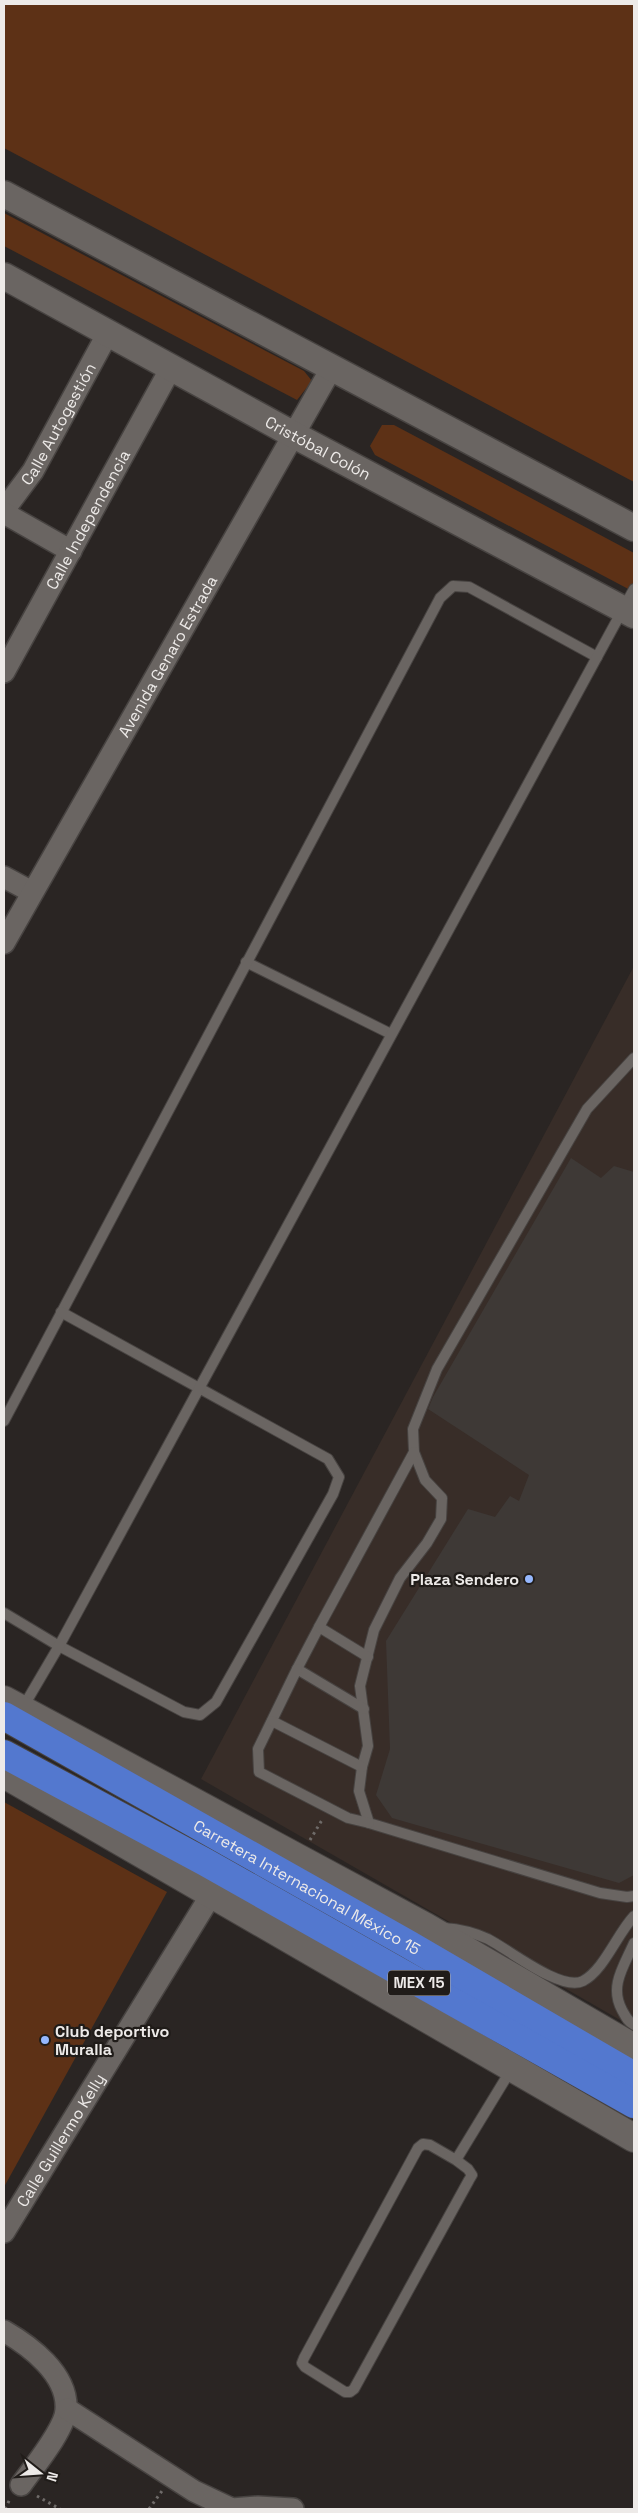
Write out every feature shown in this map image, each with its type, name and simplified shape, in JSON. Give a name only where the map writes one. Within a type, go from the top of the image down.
[{"type":"highway","name":"Carretera Internacional México 15","points":[[10,1709],[218,1838],[399,1939],[634,2076]]},
{"type":"highway","name":"Carretera Internacional México 15","points":[[4,1754],[205,1862],[634,2104]]},
{"type":"main road","points":[[10,1709],[426,1927],[634,2048]]},
{"type":"main road","points":[[4,1774],[210,1895],[634,2138]]},
{"type":"street","points":[[4,194],[634,528]]},
{"type":"street","name":"Cristóbal Colón","points":[[4,276],[172,366],[294,435],[631,605]]},
{"type":"street","name":"Calle Autogestión","points":[[4,512],[33,471],[108,333]]},
{"type":"street","name":"Calle Independencia","points":[[4,672],[172,366]]},
{"type":"street","name":"Avenida Genaro Estrada","points":[[4,943],[294,435],[330,368]]},
{"type":"street","points":[[4,512],[71,551]]},
{"type":"street","points":[[4,877],[32,892]]},
{"type":"street","name":"Calle Guillermo Kelly","points":[[4,2232],[210,1895]]},
{"type":"street","points":[[4,2331],[20,2340],[60,2382],[66,2409],[56,2436],[21,2485]]},
{"type":"street","points":[[66,2409],[194,2491],[232,2509],[258,2507],[293,2509]]},
{"type":"lane","points":[[4,1421],[440,598],[453,586],[469,587],[597,657]]},
{"type":"lane","points":[[10,1709],[59,1646],[597,657],[631,605]]},
{"type":"lane","points":[[246,962],[391,1034]]},
{"type":"lane","points":[[368,1823],[359,1791],[362,1767],[368,1746],[360,1686],[374,1630],[400,1578],[427,1543],[441,1519],[442,1498],[425,1480],[414,1452],[413,1429],[437,1369],[587,1109],[634,1058]]},
{"type":"lane","points":[[4,1612],[59,1646],[184,1712],[200,1715],[216,1702],[333,1494],[339,1477],[328,1459],[61,1312]]},
{"type":"lane","points":[[414,1452],[297,1669],[258,1749],[258,1772],[348,1818],[600,1893],[627,1897],[634,1896]]},
{"type":"lane","points":[[318,1627],[368,1657]]},
{"type":"lane","points":[[297,1669],[364,1709]]},
{"type":"lane","points":[[272,1721],[362,1767]]},
{"type":"lane","points":[[426,1927],[464,1930],[488,1939],[544,1973],[566,1982],[582,1982],[597,1970],[624,1927],[634,1916]]},
{"type":"lane","points":[[634,1943],[618,1979],[616,1998],[628,2022],[634,2025]]},
{"type":"lane","points":[[456,2160],[512,2068]]},
{"type":"lane","points":[[423,2144],[430,2145],[456,2160],[472,2174],[470,2180],[354,2389],[350,2392],[345,2392],[305,2367],[302,2363],[304,2358],[418,2148],[423,2144]]},
{"type":"path","points":[[298,1859],[329,1809]]},
{"type":"path","points":[[150,2509],[163,2489]]},
{"type":"shaded area","points":[[4,4],[634,4],[634,482],[4,148]]},
{"type":"shaded area","points":[[4,213],[304,371],[312,381],[297,400],[4,246]]},
{"type":"shaded area","points":[[382,425],[394,425],[634,553],[634,592],[375,455],[370,446]]},
{"type":"shaded area","points":[[634,966],[634,2028],[201,1779]]},
{"type":"shaded area","name":"Club deportivo Muralla","points":[[4,1802],[167,1892],[4,2187]]},
{"type":"building","name":"Plaza Sendero","points":[[571,1158],[601,1178],[614,1166],[634,1172],[634,1875],[619,1883],[392,1818],[376,1795],[390,1749],[386,1641],[468,1509],[495,1517],[510,1496],[519,1501],[529,1475],[428,1409],[433,1397]]},
{"type":"place","name":"Plaza Sendero","points":[[529,1579]]},
{"type":"place","name":"Club deportivo Muralla","points":[[45,2040]]}]
